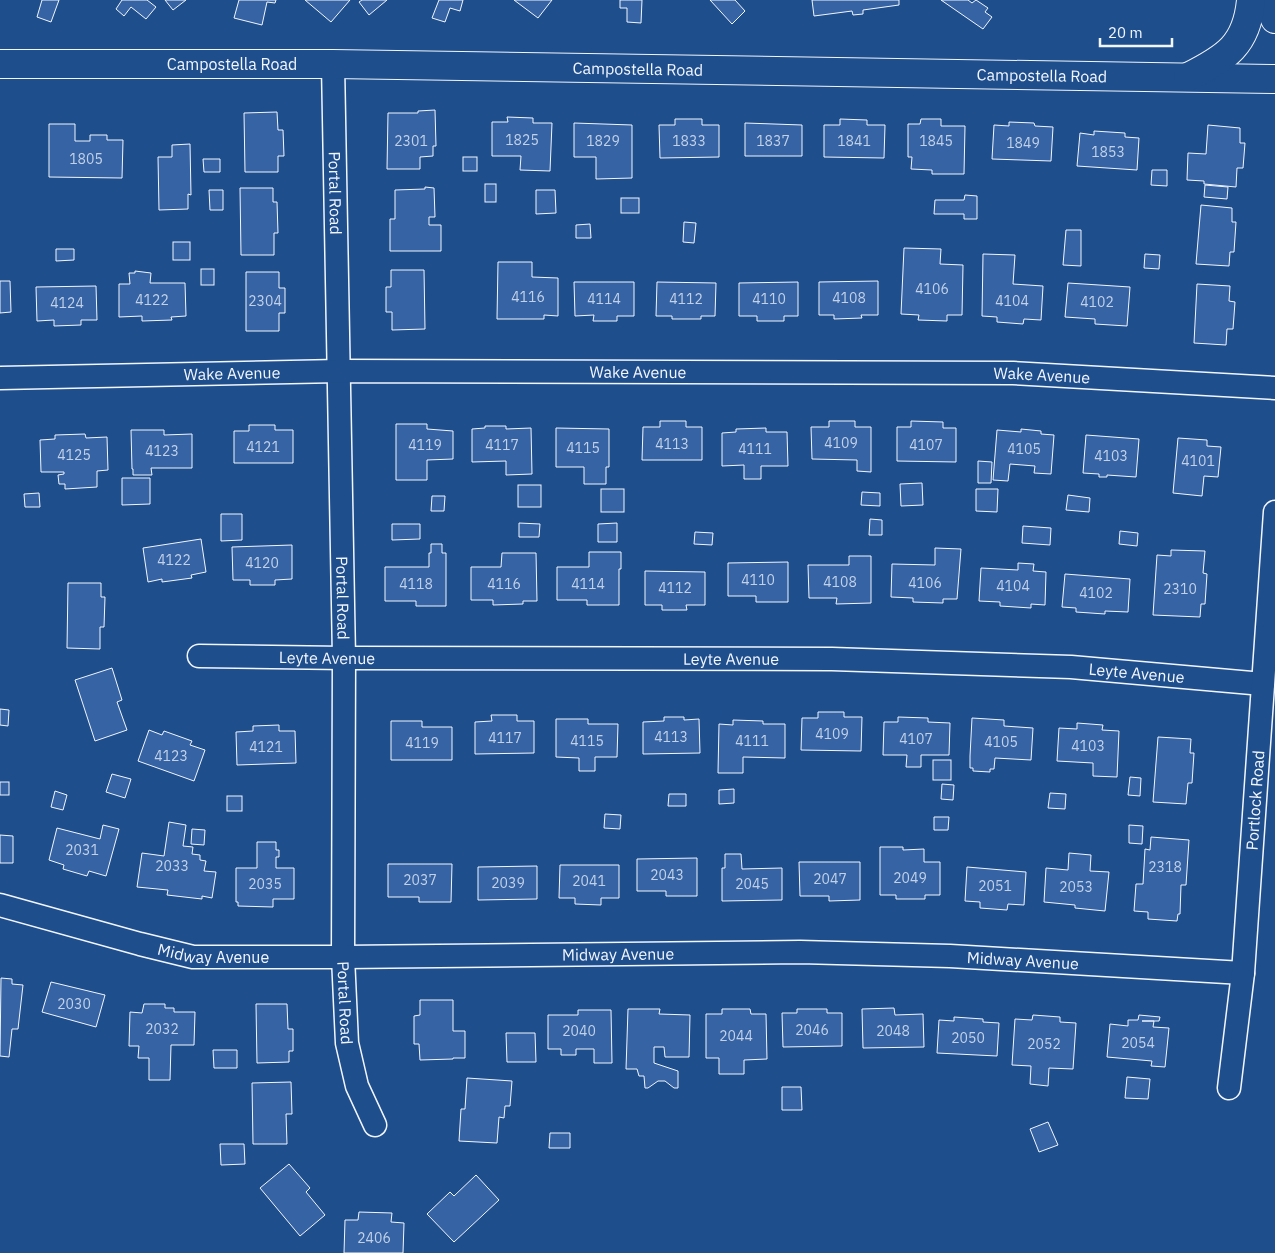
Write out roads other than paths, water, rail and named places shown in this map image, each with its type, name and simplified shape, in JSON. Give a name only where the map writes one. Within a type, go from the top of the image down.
[{"type":"main road","points":[[1186,78],[1218,61],[1234,47],[1245,32],[1251,0]]},
{"type":"main road","points":[[1267,0],[1275,18]]},
{"type":"main road","name":"Campostella Road","points":[[0,64],[333,64],[1275,79]]},
{"type":"street","name":"Portal Road","points":[[333,64],[344,658],[343,957],[347,1043],[357,1086],[375,1126]]},
{"type":"street","name":"Wake Avenue","points":[[0,378],[339,371],[1013,373],[1275,388]]},
{"type":"street","name":"Portlock Road","points":[[1229,1088],[1243,973],[1275,512]]},
{"type":"street","name":"Leyte Avenue","points":[[199,656],[832,659],[1071,667],[1263,684]]},
{"type":"street","name":"Midway Avenue","points":[[0,905],[140,944],[193,956],[343,957],[800,952],[950,956],[1243,973]]}]
